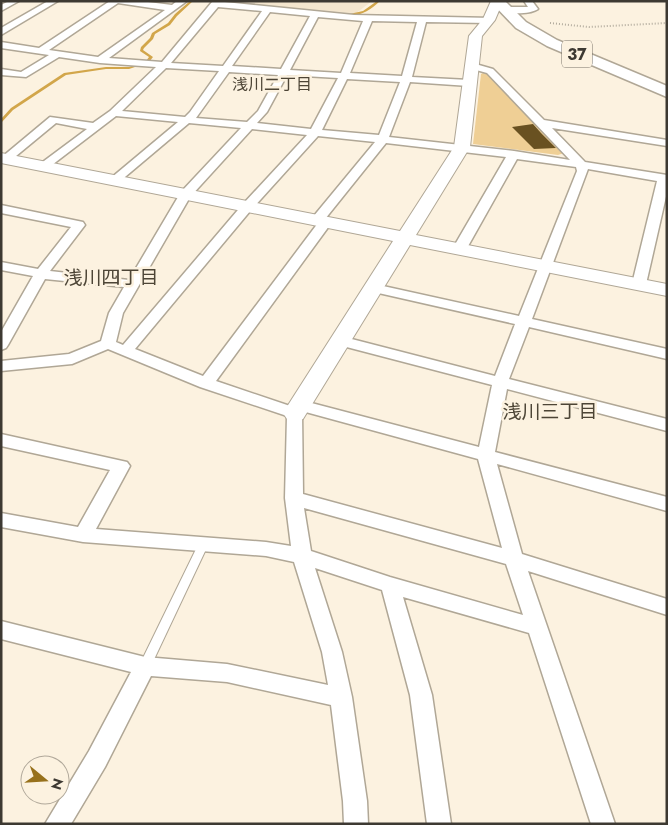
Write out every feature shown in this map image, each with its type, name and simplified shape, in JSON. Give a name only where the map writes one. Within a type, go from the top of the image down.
[{"type":"main road","name":"37","points":[[504,8],[521,25],[552,43],[667,92]]},
{"type":"street","points":[[1,9],[15,1]]},
{"type":"street","points":[[1,32],[54,1]]},
{"type":"street","points":[[41,51],[117,1],[173,8]]},
{"type":"street","points":[[100,60],[183,1]]},
{"type":"street","points":[[356,824],[356,801],[341,697],[332,652],[302,556],[294,498],[298,409],[462,147],[476,36],[489,20],[504,8],[534,8],[528,1]]},
{"type":"street","points":[[44,166],[114,113],[164,65],[211,12],[215,4],[316,16],[368,19],[489,20]]},
{"type":"street","points":[[115,180],[194,114],[267,10]]},
{"type":"street","points":[[108,344],[116,313],[185,194],[251,126],[262,112],[286,73],[316,16]]},
{"type":"street","points":[[126,352],[247,207],[315,132],[344,76],[368,19]]},
{"type":"street","points":[[206,383],[383,139],[406,80],[422,19]]},
{"type":"street","points":[[1,45],[100,60],[469,83]]},
{"type":"street","points":[[1,72],[23,75],[57,54]]},
{"type":"street","points":[[472,66],[490,71],[580,163],[584,171],[500,382],[486,456],[514,559],[603,824]]},
{"type":"street","points":[[114,113],[462,147],[580,163],[666,179],[640,284]]},
{"type":"street","points":[[4,158],[54,119],[95,128]]},
{"type":"street","points":[[540,123],[667,143]]},
{"type":"street","points":[[460,248],[514,154]]},
{"type":"street","points":[[4,158],[640,284],[665,293]]},
{"type":"street","points":[[1,209],[79,225],[41,274],[1,345]]},
{"type":"street","points":[[1,266],[41,274],[132,284]]},
{"type":"street","points":[[374,288],[667,354]]},
{"type":"street","points":[[340,341],[667,425]]},
{"type":"street","points":[[2,367],[72,359],[108,344],[206,383],[298,409],[667,504]]},
{"type":"street","points":[[1,440],[121,466],[83,535]]},
{"type":"street","points":[[294,498],[514,559],[667,607]]},
{"type":"street","points":[[1,520],[83,535],[266,550],[302,556],[390,585],[536,627]]},
{"type":"street","points":[[390,585],[421,695],[439,824]]},
{"type":"street","points":[[1,630],[145,666],[227,673],[341,697]]},
{"type":"street","points":[[57,824],[97,759],[145,666]]},
{"type":"lane","points":[[145,666],[203,546]]},
{"type":"path","points":[[504,8],[589,27],[667,23]]},
{"type":"shaded area","points":[[214,1],[372,1],[355,14],[321,14]]},
{"type":"shaded area","points":[[481,74],[489,74],[564,153],[558,155],[473,144]]},
{"type":"building","points":[[533,124],[556,148],[534,149],[512,127]]},
{"type":"waterway","points":[[148,61],[151,57],[141,50],[142,48],[152,38],[153,34],[169,24],[192,1]]},
{"type":"waterway","points":[[347,15],[364,11],[379,1]]},
{"type":"waterway","points":[[1,122],[12,109],[65,74],[106,68],[129,68],[137,65]]},
{"type":"district","name":"浅川二丁目","points":[[272,84]]},
{"type":"district","name":"浅川四丁目","points":[[111,277]]},
{"type":"district","name":"浅川三丁目","points":[[550,411]]}]
